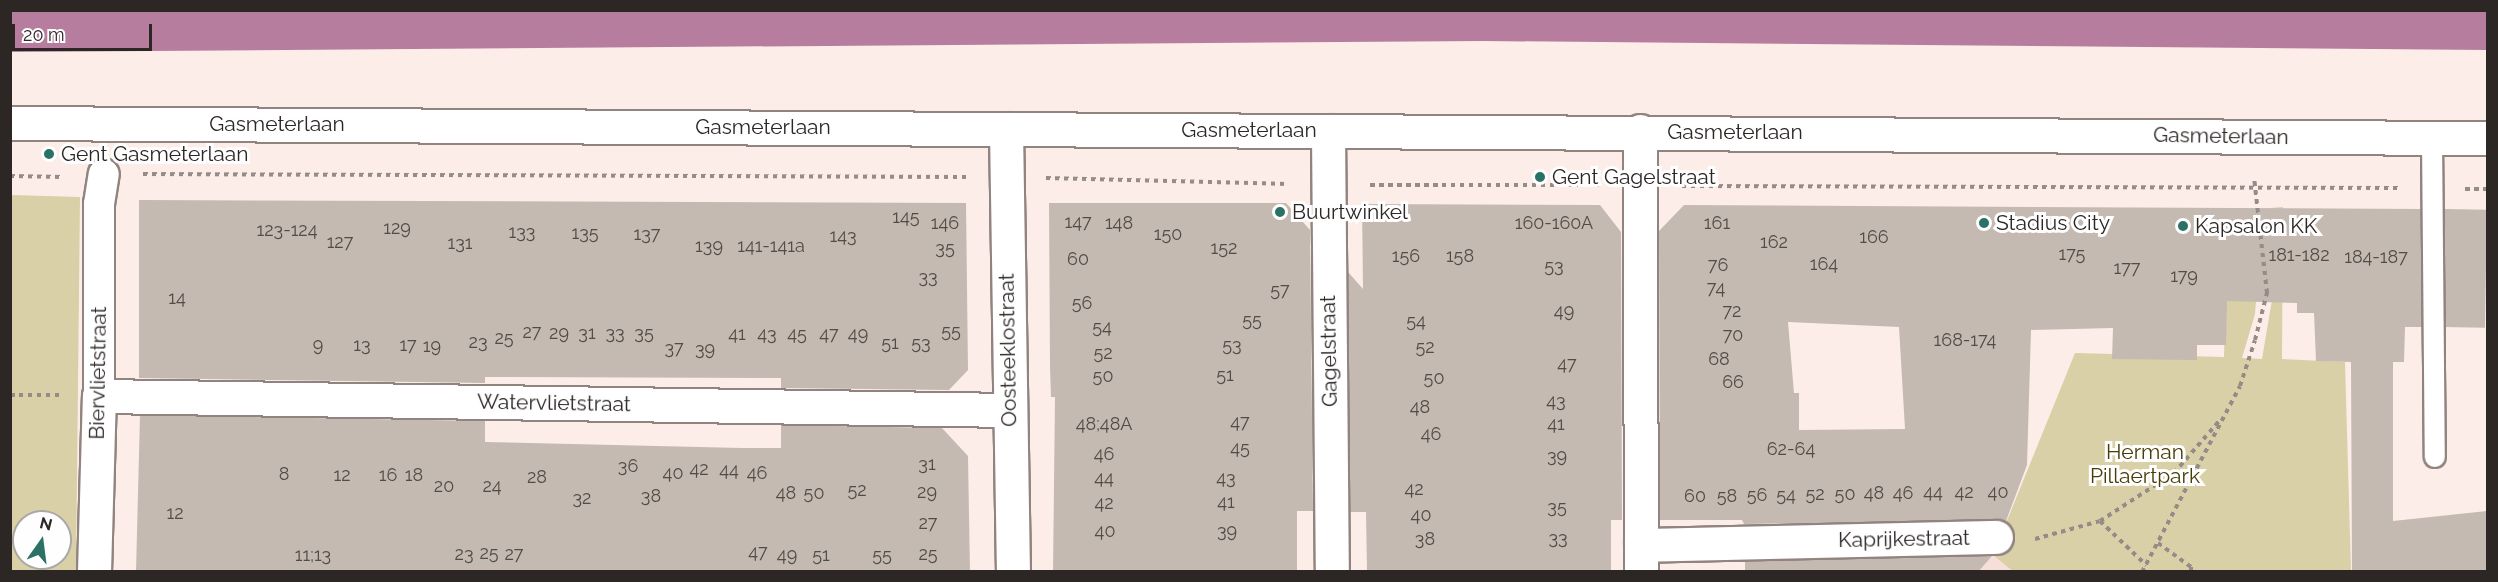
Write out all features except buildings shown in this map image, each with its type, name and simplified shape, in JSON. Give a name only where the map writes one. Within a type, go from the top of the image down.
[{"type":"street","name":"Gasmeterlaan","points":[[10,123],[1640,131],[2487,138]]},
{"type":"street","name":"Oosteeklostraat","points":[[1006,129],[1008,410],[1013,572]]},
{"type":"street","name":"Gagelstraat","points":[[1328,131],[1332,572]]},
{"type":"street","name":"Kaprijkestraat","points":[[1640,131],[1641,558],[1996,537]]},
{"type":"street","name":"Biervlietstraat","points":[[94,572],[99,396],[99,204],[104,174]]},
{"type":"street","name":"Watervlietstraat","points":[[99,396],[1008,410]]},
{"type":"lane","points":[[2432,138],[2435,457]]},
{"type":"path","points":[[2142,572],[2240,386],[2267,293],[2254,188],[2254,136]]},
{"type":"path","points":[[10,176],[104,174],[1006,178],[1328,185],[2487,189]]},
{"type":"path","name":"Kaprijkestraat","points":[[1996,537],[2026,542],[2100,521],[2174,473],[2225,414]]},
{"type":"path","points":[[2100,521],[2146,565]]},
{"type":"path","points":[[2158,543],[2191,567],[2191,572]]},
{"type":"shaded area","points":[[11,10],[2487,10],[2487,50],[1483,41],[10,52]]},
{"type":"shaded area","points":[[1993,555],[2014,571],[1978,572]]},
{"type":"green space","points":[[11,195],[80,197],[76,571],[11,571]]},
{"type":"green space","name":"Herman Pillaertpark","points":[[2283,207],[2282,359],[2345,362],[2351,571],[2014,572],[1993,555],[2075,353],[2224,357],[2227,234],[2258,275],[2255,314],[2242,358],[2262,359],[2275,282],[2270,208]]},
{"type":"place","name":"Gent Gasmeterlaan","points":[[49,154]]},
{"type":"place","name":"Gent Gagelstraat","points":[[1540,177]]},
{"type":"place","name":"Buurtwinkel","points":[[1280,212]]},
{"type":"place","name":"Stadius City","points":[[1984,223]]},
{"type":"place","name":"Kapsalon KK","points":[[2183,226]]}]
